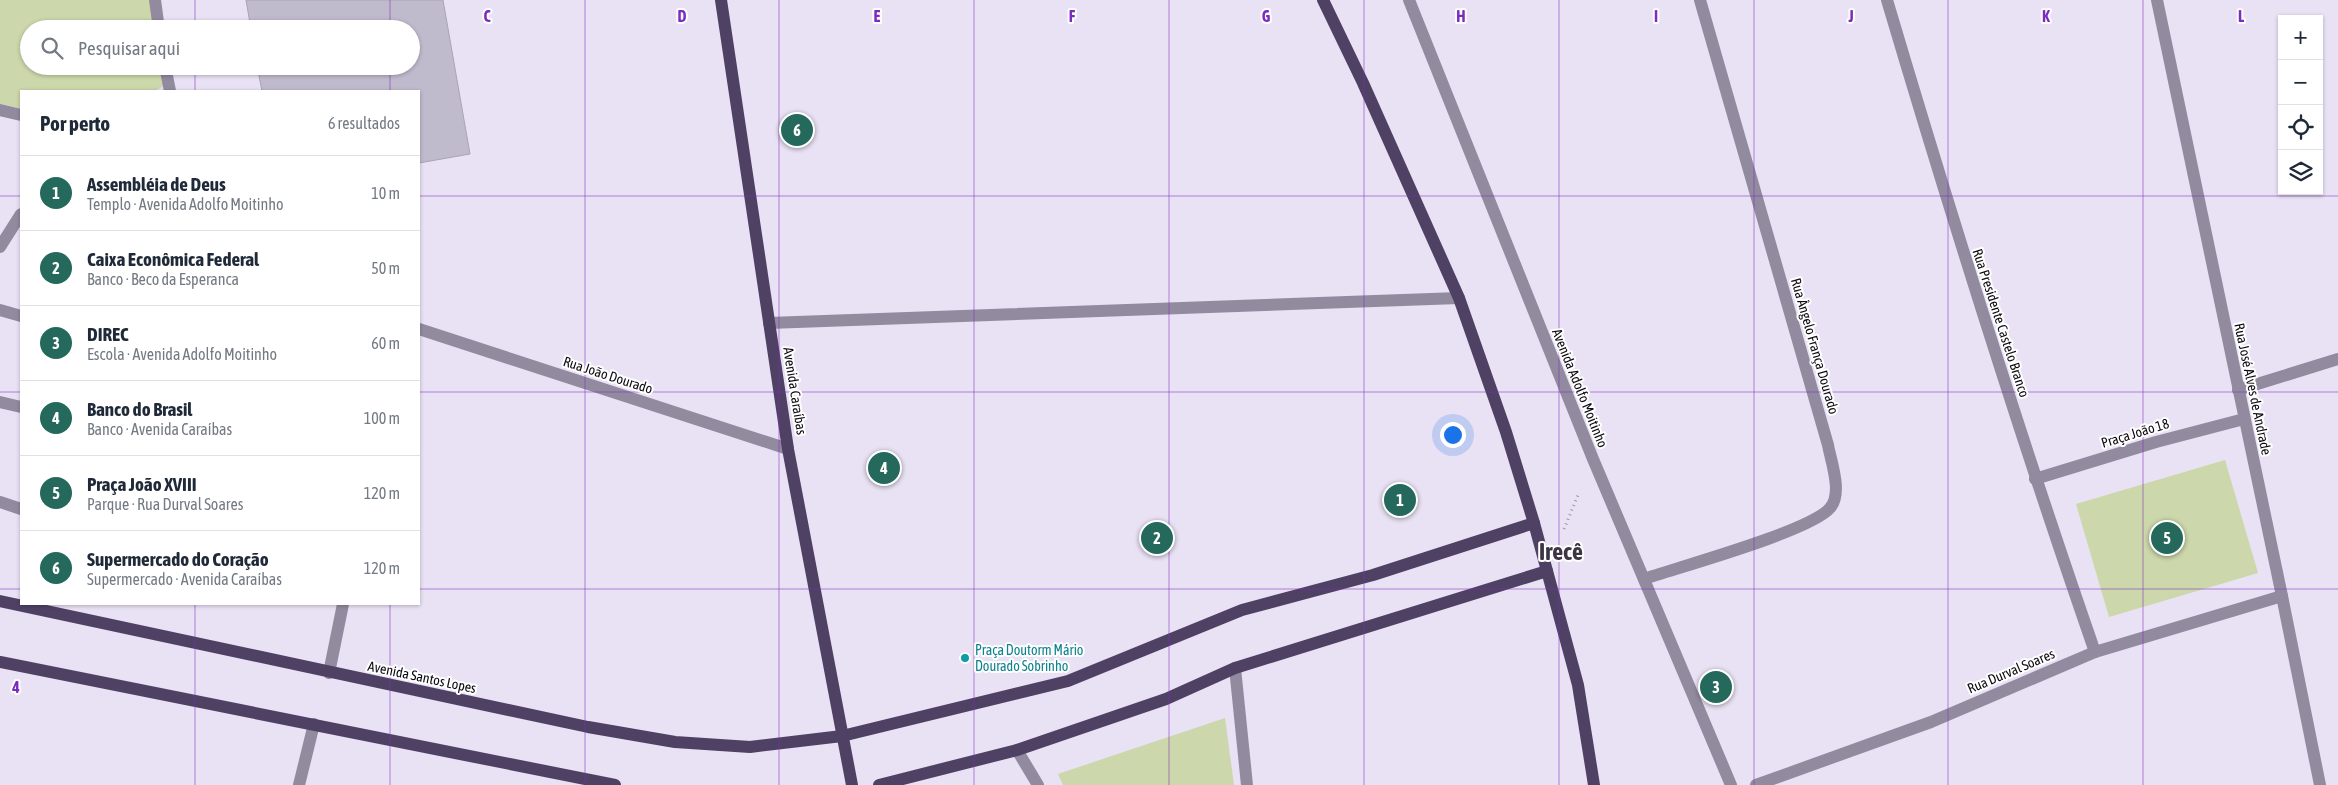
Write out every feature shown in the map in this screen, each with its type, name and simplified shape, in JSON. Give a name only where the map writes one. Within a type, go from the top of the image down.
[{"type":"main road","name":"Avenida Caraíbas","points":[[721,0],[788,450],[852,785]]},
{"type":"main road","points":[[1324,0],[1363,83],[1458,298],[1506,432],[1534,523],[1578,685],[1594,785]]},
{"type":"main road","name":"Avenida Santos Lopes","points":[[0,602],[588,727],[675,742],[750,747],[842,736],[1068,682],[1242,610],[1374,575],[1534,523]]},
{"type":"main road","points":[[879,785],[1017,750],[1166,699],[1235,668],[1547,571]]},
{"type":"main road","points":[[0,662],[615,785]]},
{"type":"street","points":[[155,0],[158,20]]},
{"type":"street","name":"Avenida Adolfo Moitinho","points":[[1408,0],[1593,459],[1732,785]]},
{"type":"street","name":"Rua Ângelo França Dourado","points":[[1644,579],[1761,541],[1810,522],[1830,508],[1836,497],[1828,445],[1700,0]]},
{"type":"street","name":"Rua Presidente Castelo Branco","points":[[1887,0],[1950,212],[2035,479],[2095,652]]},
{"type":"street","name":"Rua José Alves de Andrade","points":[[2157,0],[2320,785]]},
{"type":"street","points":[[165,75],[166,90]]},
{"type":"street","points":[[0,110],[20,115]]},
{"type":"street","points":[[0,247],[20,216]]},
{"type":"street","points":[[769,323],[1458,298]]},
{"type":"street","points":[[0,310],[20,316]]},
{"type":"street","name":"Rua João Dourado","points":[[420,329],[788,450]]},
{"type":"street","points":[[2238,390],[2338,359]]},
{"type":"street","points":[[0,402],[20,407]]},
{"type":"street","name":"Praça João 18","points":[[2035,479],[2156,442],[2244,419]]},
{"type":"street","points":[[0,502],[20,509]]},
{"type":"street","name":"Rua Durval Soares","points":[[1756,785],[1931,722],[2095,652],[2282,596]]},
{"type":"street","points":[[329,673],[343,605]]},
{"type":"street","points":[[1235,668],[1247,785]]},
{"type":"street","points":[[299,785],[314,724]]},
{"type":"street","points":[[1017,750],[1038,785]]},
{"type":"path","points":[[1547,571],[1593,459]]},
{"type":"green space","points":[[0,0],[151,0],[154,20],[20,20],[20,75],[166,75],[167,84],[157,90],[20,90],[20,109],[0,104]]},
{"type":"green space","points":[[2225,460],[2258,573],[2109,617],[2076,504]]},
{"type":"green space","points":[[1225,718],[1234,785],[1063,785],[1058,774]]},
{"type":"building","points":[[246,0],[443,0],[470,154],[420,163],[420,90],[262,90],[259,75],[420,75],[420,20],[249,20]]},
{"type":"place","name":"Supermercado do Coração","points":[[797,130]]},
{"type":"place","name":"Banco do Brasil","points":[[884,468]]},
{"type":"place","name":"Assembléia de Deus","points":[[1400,500]]},
{"type":"place","name":"Caixa Econômica Federal","points":[[1157,538]]},
{"type":"place","name":"Praça João XVIII","points":[[2167,538]]},
{"type":"place","name":"Praça Doutorm Mário Dourado Sobrinho","points":[[965,658]]},
{"type":"place","name":"DIREC","points":[[1716,687]]},
{"type":"district","name":"Irecê","points":[[1561,552]]}]
